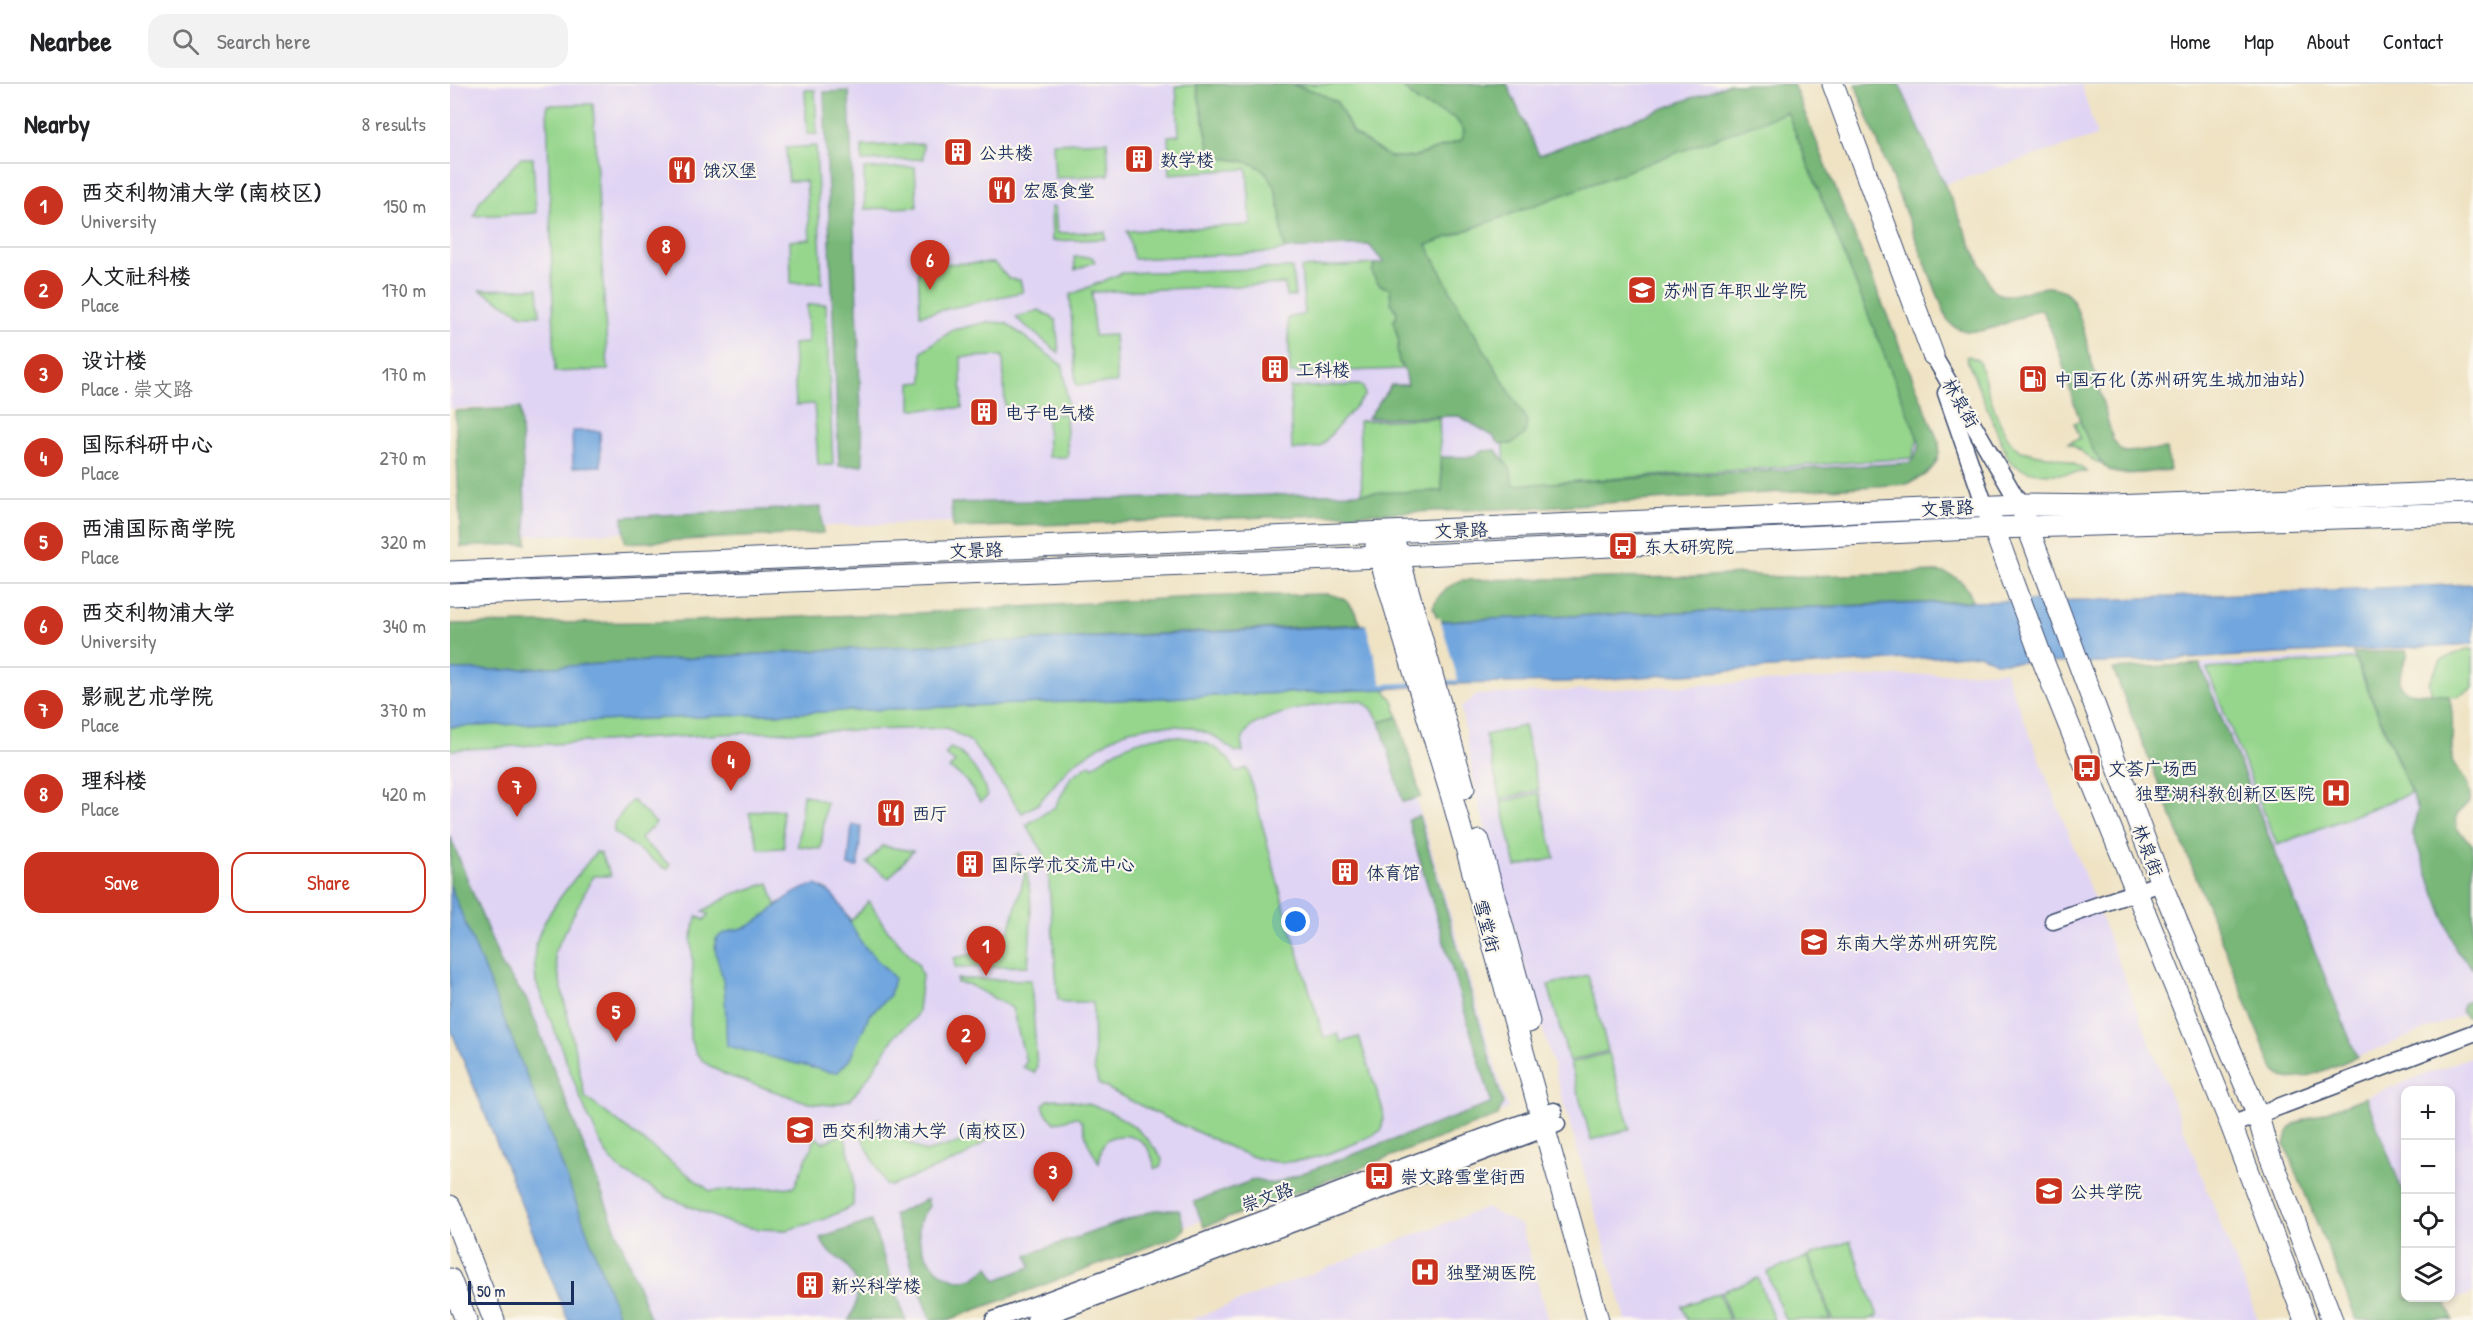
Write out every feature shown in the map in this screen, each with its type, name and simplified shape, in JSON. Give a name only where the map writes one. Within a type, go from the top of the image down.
[{"type":"main road","name":"林泉街","points":[[1833,84],[1933,355]]},
{"type":"main road","name":"文景路","points":[[450,572],[1985,506],[2113,506],[2473,492]]},
{"type":"main road","name":"林泉街","points":[[2020,505],[2161,883],[2258,1116],[2332,1320]]},
{"type":"main road","name":"林泉街","points":[[1985,506],[2041,656],[2231,1125],[2305,1320]]},
{"type":"main road","name":"文景路","points":[[450,595],[1389,557],[1994,528],[2473,514]]},
{"type":"main road","name":"雪堂街","points":[[1382,533],[1549,1120],[1598,1320]]},
{"type":"main road","name":"雪堂街","points":[[1549,1120],[1613,1320]]},
{"type":"main road","points":[[450,1206],[494,1320]]},
{"type":"main road","points":[[450,1279],[466,1320]]},
{"type":"street","name":"林泉街","points":[[1933,355],[2020,505]]},
{"type":"street","name":"林泉街","points":[[1933,355],[1985,506]]},
{"type":"street","points":[[2053,921],[2161,883]]},
{"type":"street","points":[[2231,1125],[2473,1033]]},
{"type":"street","name":"崇文路","points":[[994,1320],[1549,1120]]},
{"type":"street","name":"崇文路","points":[[1035,1320],[1549,1120]]},
{"type":"shaded area","points":[[450,84],[1789,84],[1939,449],[1915,481],[1489,505],[515,536],[509,407],[450,409]]},
{"type":"shaded area","points":[[1887,84],[2081,84],[2097,136],[1927,190]]},
{"type":"shaded area","name":"独墅湖科教创新区医院","points":[[2364,655],[2473,923],[2473,1011],[2357,1057],[2200,664]]},
{"type":"shaded area","name":"东南大学苏州研究院","points":[[2005,671],[2258,1320],[1626,1320],[1477,799],[1461,707],[1477,695]]},
{"type":"shaded area","points":[[1384,689],[1508,1109],[928,1320],[642,1320],[450,844],[450,727]]},
{"type":"shaded area","points":[[2473,1056],[2473,1293],[2455,1300],[2455,1086],[2401,1086],[2401,1188],[2366,1097]]},
{"type":"shaded area","name":"独墅湖医院","points":[[1485,1208],[1521,1225],[1548,1320],[1190,1320]]},
{"type":"green space","points":[[1196,84],[1291,84],[1317,92],[1337,102],[1353,133],[1389,157],[1414,157],[1462,140],[1464,130],[1455,118],[1418,102],[1400,84],[1507,84],[1539,155],[1729,84],[1793,84],[1939,443],[1938,458],[1935,464],[1926,474],[1907,484],[1525,508],[953,528],[951,503],[1442,491],[1441,457],[1473,457],[1481,451],[1496,450],[1511,470],[1513,485],[1909,463],[1915,457],[1920,444],[1787,112],[1427,245],[1461,311],[1527,421],[1525,434],[1511,444],[1500,444],[1493,436],[1459,416],[1368,418],[1391,385],[1408,385],[1405,371],[1399,362],[1397,350],[1399,342],[1393,320],[1396,319],[1397,312],[1391,303],[1390,288],[1378,283],[1372,272],[1375,264],[1384,263],[1369,245],[1285,249],[1278,201],[1271,179],[1253,164],[1211,155]]},
{"type":"green space","points":[[1291,84],[1400,84],[1418,102],[1455,118],[1464,130],[1462,140],[1413,157],[1389,157],[1353,133],[1337,102],[1317,92]]},
{"type":"green space","points":[[1855,84],[1899,84],[1992,290],[1998,294],[2012,295],[2048,287],[2057,288],[2069,295],[2082,324],[2113,440],[2120,450],[2125,452],[2167,449],[2170,470],[2123,474],[2111,471],[2101,463],[2078,415],[2043,311],[2038,310],[1979,331],[1957,328],[1948,321]]},
{"type":"green space","points":[[1196,85],[1211,155],[1253,164],[1271,179],[1278,201],[1285,249],[1275,252],[1134,259],[1127,231],[1251,225],[1247,169],[1170,174],[1168,136],[1179,135],[1176,86]]},
{"type":"green space","points":[[805,90],[815,90],[817,134],[807,134]]},
{"type":"green space","points":[[849,91],[863,465],[839,466],[824,92]]},
{"type":"green space","points":[[593,104],[608,370],[555,372],[547,105]]},
{"type":"green space","name":"苏州百年职业学院","points":[[1787,111],[1923,423],[1912,458],[1506,486],[1503,434],[1417,246]]},
{"type":"green space","points":[[1107,141],[1109,175],[1055,178],[1053,143]]},
{"type":"green space","points":[[923,144],[923,159],[862,161],[862,146]]},
{"type":"green space","points":[[816,146],[822,283],[791,283],[790,241],[810,239],[806,181],[788,181],[786,148]]},
{"type":"green space","points":[[521,158],[533,158],[536,213],[474,216],[480,201]]},
{"type":"green space","points":[[915,167],[917,207],[865,209],[864,169]]},
{"type":"green space","points":[[1051,207],[1055,207],[1057,233],[1105,232],[1105,239],[1052,241]]},
{"type":"green space","points":[[1074,257],[1092,257],[1095,262],[1075,270]]},
{"type":"green space","points":[[994,263],[1009,279],[1020,280],[1023,292],[920,315],[918,264]]},
{"type":"green space","points":[[1375,264],[1373,275],[1381,285],[1390,288],[1391,303],[1397,312],[1396,319],[1393,320],[1399,342],[1399,362],[1404,369],[1290,373],[1288,318],[1305,314],[1301,268]]},
{"type":"green space","points":[[1292,268],[1295,296],[1286,296],[1285,284],[1092,292],[1094,336],[1114,335],[1117,383],[1076,385],[1070,295],[1122,273]]},
{"type":"green space","points":[[538,288],[540,315],[523,315],[480,290]]},
{"type":"green space","points":[[826,304],[833,465],[818,465],[814,404],[796,405],[793,344],[808,343],[807,305]]},
{"type":"green space","points":[[1039,310],[1056,320],[1059,353],[1016,318]]},
{"type":"green space","points":[[988,322],[1006,323],[1063,366],[1068,407],[1005,407],[1003,356],[961,357],[962,408],[911,409],[911,383],[923,382],[922,351],[953,330]]},
{"type":"green space","points":[[1969,356],[1979,361],[1995,411],[2007,437],[2014,446],[2022,451],[2062,459],[2087,472],[2036,473],[2017,466],[2009,460],[1966,357]]},
{"type":"green space","points":[[1363,386],[1365,395],[1320,447],[1292,450],[1290,388]]},
{"type":"green space","points":[[520,408],[527,544],[461,547],[455,411]]},
{"type":"green space","points":[[1047,414],[1066,414],[1068,457],[1048,457]]},
{"type":"green space","points":[[1439,418],[1442,491],[1362,494],[1359,421]]},
{"type":"green space","points":[[2080,420],[2102,463],[2093,460],[2068,443],[2080,438],[2074,423]]},
{"type":"green space","points":[[821,507],[823,533],[625,543],[623,517]]},
{"type":"green space","points":[[1939,572],[1961,581],[1972,601],[1438,621],[1433,607],[1445,590],[1462,580],[1698,577],[1742,574],[1779,577]]},
{"type":"green space","points":[[1327,594],[1340,597],[1349,603],[1361,624],[808,651],[504,670],[450,670],[450,624],[661,622],[917,613],[1194,597]]},
{"type":"green space","points":[[2466,649],[2473,649],[2473,688],[2456,697],[2432,694],[2429,683],[2441,660]]},
{"type":"green space","points":[[2407,651],[2408,654],[2401,671],[2402,688],[2408,692],[2449,697],[2452,720],[2452,760],[2469,788],[2470,801],[2457,814],[2456,828],[2473,845],[2473,969],[2456,950],[2412,832],[2418,809],[2353,653]]},
{"type":"green space","points":[[2355,659],[2411,793],[2277,845],[2207,669]]},
{"type":"green space","points":[[2200,664],[2357,1057],[2302,1077],[2285,1077],[2278,1074],[2272,1067],[2113,669]]},
{"type":"green space","points":[[1384,689],[1393,700],[1398,717],[1380,722],[1372,709],[1362,701],[1339,701],[1310,706],[1255,724],[1243,738],[1243,752],[1236,752],[1214,736],[1190,727],[1157,725],[1129,730],[1109,740],[1070,766],[1038,804],[1022,813],[971,742],[947,728],[741,733],[450,750],[450,727]]},
{"type":"green space","points":[[1398,717],[1421,797],[1403,802],[1380,722]]},
{"type":"green space","points":[[1524,726],[1539,790],[1501,799],[1485,735]]},
{"type":"green space","points":[[1163,736],[1206,743],[1223,754],[1236,772],[1247,768],[1286,913],[1324,1038],[1338,1034],[1341,1042],[1359,1037],[1383,1110],[1382,1130],[1328,1154],[1297,1161],[1270,1161],[1237,1151],[1099,1084],[1094,1069],[1093,1002],[1064,1002],[1058,999],[1048,872],[1044,853],[1026,825],[1055,807],[1071,777],[1090,764],[1093,767],[1118,750],[1143,740]]},
{"type":"green space","points":[[950,748],[962,755],[979,775],[987,797],[980,802],[963,778],[949,769],[955,762],[945,755]]},
{"type":"green space","points":[[1539,793],[1555,858],[1516,867],[1501,802]]},
{"type":"green space","points":[[803,794],[826,802],[821,849],[798,846]]},
{"type":"green space","points":[[632,800],[656,823],[640,839],[670,865],[668,869],[614,832],[614,823]]},
{"type":"green space","points":[[782,810],[784,848],[759,849],[749,813]]},
{"type":"green space","points":[[1419,816],[1503,1103],[1498,1116],[1204,1227],[1194,1202],[1256,1179],[1273,1184],[1490,1104],[1408,820]]},
{"type":"green space","points":[[450,836],[502,966],[527,1000],[651,1320],[618,1320],[450,889]]},
{"type":"green space","points":[[882,846],[913,851],[889,878],[867,863]]},
{"type":"green space","points":[[596,852],[600,853],[611,876],[593,876],[554,953],[585,1097],[710,1191],[794,1187],[816,1137],[823,1143],[844,1133],[854,1174],[853,1206],[822,1220],[787,1230],[757,1229],[732,1224],[667,1197],[619,1169],[605,1152],[585,1110],[536,982],[535,962],[535,950],[543,924]]},
{"type":"green space","points":[[1020,853],[1025,865],[1030,893],[1031,923],[1028,966],[955,968],[954,958],[974,954],[1009,931],[1024,878],[1024,872],[1014,856]]},
{"type":"green space","points":[[769,883],[776,905],[812,887],[826,890],[851,921],[869,901],[885,927],[918,964],[922,976],[918,1011],[914,1019],[895,1036],[851,1099],[832,1105],[809,1103],[726,1075],[705,1063],[696,1053],[690,1039],[693,961],[691,940],[697,916],[704,920],[709,915],[703,911],[733,894]]},
{"type":"green space","points":[[1588,975],[1608,1051],[1569,1061],[1548,985]]},
{"type":"green space","points":[[957,979],[1031,980],[1037,1067],[1034,1073],[1023,1067],[1026,1062],[1012,1008],[968,984],[957,983]]},
{"type":"green space","points":[[2473,998],[2473,1017],[2467,1017],[2461,1011],[2463,1004]]},
{"type":"green space","points":[[1609,1053],[1630,1129],[1591,1140],[1570,1063]]},
{"type":"green space","points":[[2366,1097],[2401,1188],[2401,1302],[2446,1302],[2453,1320],[2357,1320],[2285,1145],[2288,1132],[2294,1124]]},
{"type":"green space","points":[[1058,1099],[1090,1105],[1119,1116],[1132,1125],[1154,1147],[1163,1161],[1160,1167],[1155,1169],[1145,1145],[1128,1136],[1116,1136],[1107,1140],[1102,1148],[1099,1163],[1088,1143],[1082,1122],[1076,1117],[1055,1123],[1046,1113],[1043,1105],[1048,1100]]},
{"type":"green space","points":[[880,1118],[889,1132],[925,1152],[976,1138],[987,1122],[998,1132],[962,1158],[891,1186],[886,1185],[857,1128]]},
{"type":"green space","points":[[927,1199],[929,1206],[920,1222],[920,1243],[931,1263],[949,1277],[959,1280],[973,1278],[989,1266],[996,1280],[1031,1267],[1027,1255],[1155,1210],[1179,1210],[1185,1228],[1180,1235],[948,1320],[931,1320],[893,1215]]},
{"type":"green space","points":[[871,1221],[906,1320],[849,1320],[857,1298],[856,1282],[849,1268],[827,1249],[821,1238]]},
{"type":"green space","points":[[1850,1241],[1878,1316],[1867,1320],[1833,1320],[1809,1256]]},
{"type":"green space","points":[[1808,1257],[1831,1320],[1785,1320],[1767,1272]]},
{"type":"green space","points":[[1758,1278],[1774,1320],[1731,1320],[1721,1292]]},
{"type":"green space","points":[[1719,1293],[1729,1320],[1687,1320],[1682,1306]]},
{"type":"water","points":[[572,431],[600,431],[601,466],[573,467]]},
{"type":"water","points":[[2473,584],[2473,644],[2105,663],[1995,662],[1980,654],[1565,682],[1446,684],[1384,689],[450,727],[450,670],[504,670],[808,651],[1491,619],[1961,602],[2097,600]]},
{"type":"water","points":[[852,825],[861,826],[858,867],[848,866]]},
{"type":"water","points":[[450,885],[556,1149],[620,1320],[568,1320],[450,1027]]},
{"type":"water","points":[[816,885],[837,900],[859,939],[894,978],[890,995],[869,1016],[850,1059],[838,1072],[829,1072],[727,1046],[724,989],[716,939],[728,932],[751,925],[797,892]]},
{"type":"pier","points":[[1440,618],[1458,680],[1382,684],[1365,621]]},
{"type":"place","name":"公共楼","points":[[958,152]]},
{"type":"place","name":"数学楼","points":[[1139,159]]},
{"type":"place","name":"饿汉堡","points":[[682,170]]},
{"type":"place","name":"宏愿食堂","points":[[1002,190]]},
{"type":"place","name":"理科楼","points":[[666,276]]},
{"type":"place","name":"西交利物浦大学","points":[[930,290]]},
{"type":"place","name":"苏州百年职业学院","points":[[1642,290]]},
{"type":"place","name":"工科楼","points":[[1275,369]]},
{"type":"place","name":"中国石化 (苏州研究生城加油站)","points":[[2033,379]]},
{"type":"place","name":"电子电气楼","points":[[984,412]]},
{"type":"place","name":"东大研究院","points":[[1623,546]]},
{"type":"place","name":"文荟广场西","points":[[2087,768]]},
{"type":"place","name":"国际科研中心","points":[[731,791]]},
{"type":"place","name":"独墅湖科教创新区医院","points":[[2336,793]]},
{"type":"place","name":"西厅","points":[[891,813]]},
{"type":"place","name":"影视艺术学院","points":[[517,817]]},
{"type":"place","name":"国际学术交流中心","points":[[970,864]]},
{"type":"place","name":"体育馆","points":[[1345,872]]},
{"type":"place","name":"东南大学苏州研究院","points":[[1814,942]]},
{"type":"place","name":"西交利物浦大学 (南校区)","points":[[986,976]]},
{"type":"place","name":"西浦国际商学院","points":[[616,1042]]},
{"type":"place","name":"人文社科楼","points":[[966,1065]]},
{"type":"place","name":"西交利物浦大学（南校区）","points":[[800,1130]]},
{"type":"place","name":"崇文路雪堂街西","points":[[1379,1176]]},
{"type":"place","name":"公共学院","points":[[2049,1191]]},
{"type":"place","name":"设计楼","points":[[1053,1202]]},
{"type":"place","name":"独墅湖医院","points":[[1425,1272]]},
{"type":"place","name":"新兴科学楼","points":[[810,1285]]}]
